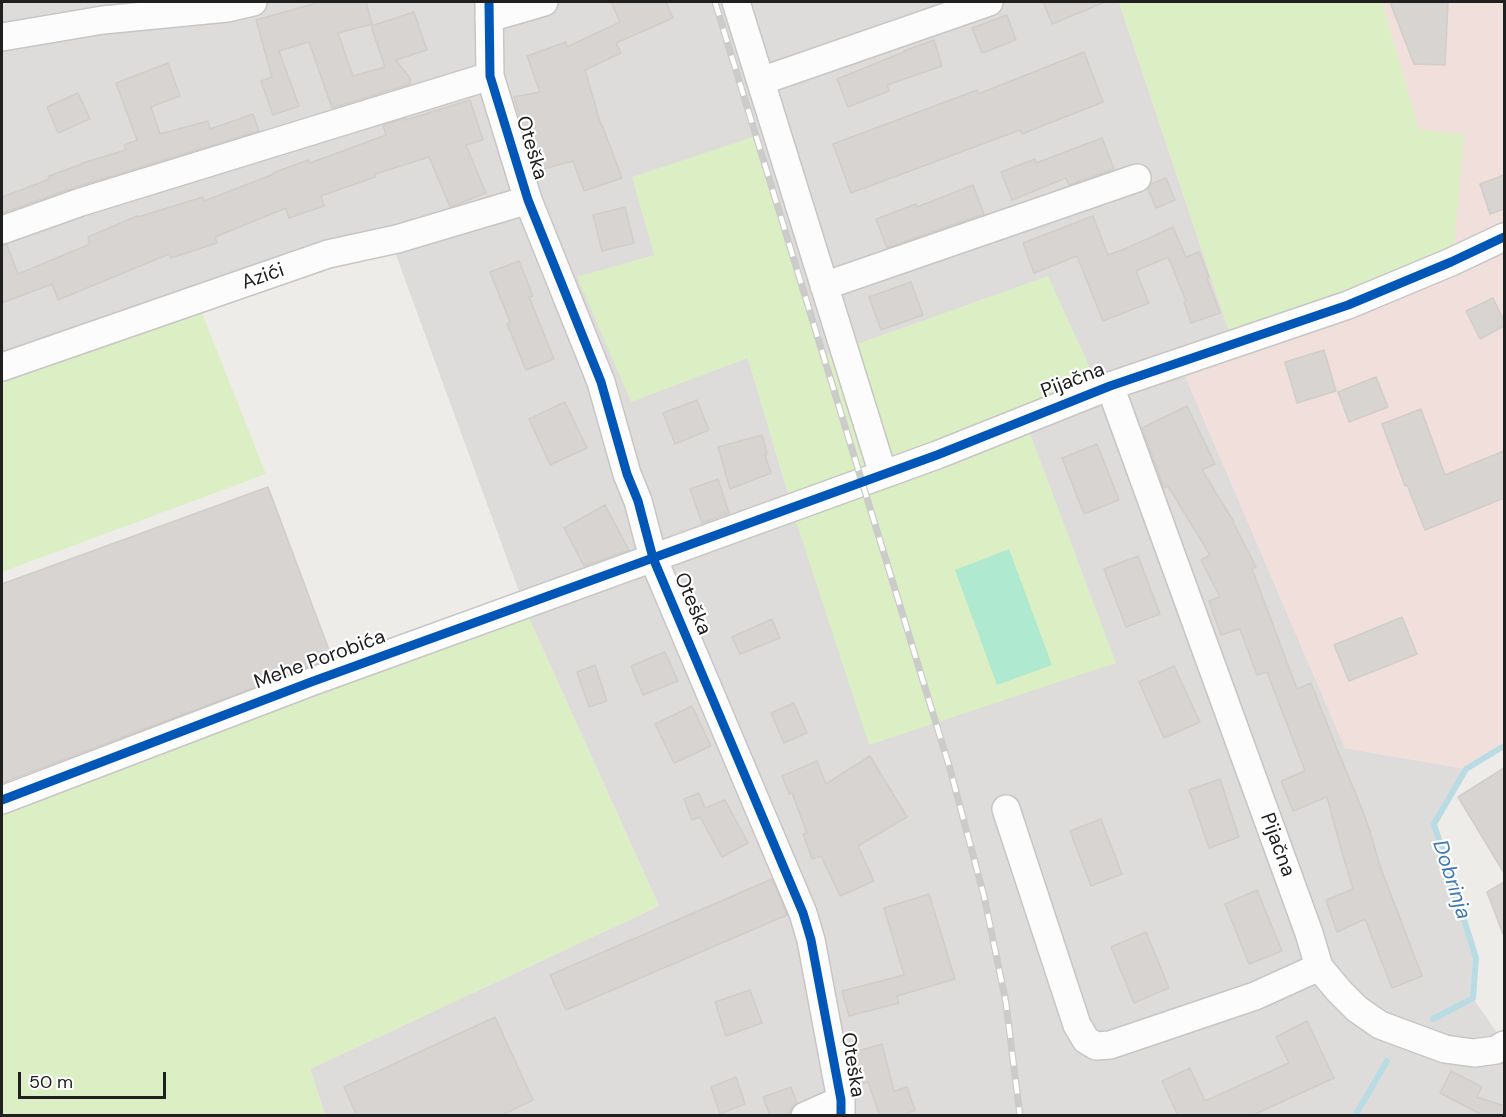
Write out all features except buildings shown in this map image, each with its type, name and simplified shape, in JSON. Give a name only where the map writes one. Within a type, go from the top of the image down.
[{"type":"street","points":[[2,37],[103,20],[142,8],[227,8],[253,2]]},
{"type":"street","points":[[489,10],[544,2]]},
{"type":"street","points":[[736,2],[883,474]]},
{"type":"street","points":[[761,81],[988,2]]},
{"type":"street","name":"Oteška","points":[[489,10],[490,76],[528,200],[601,382],[653,558],[803,913],[812,940],[841,1108]]},
{"type":"street","points":[[2,230],[81,202],[490,76]]},
{"type":"street","points":[[824,286],[1137,178]]},
{"type":"street","name":"Azići","points":[[2,367],[328,254],[397,239],[528,200]]},
{"type":"street","name":"Pijačna","points":[[653,558],[937,455],[1110,386],[1348,305],[1504,237]]},
{"type":"street","name":"Pijačna","points":[[1110,386],[1309,933],[1319,968],[1358,1009],[1380,1025],[1445,1049],[1474,1053],[1496,1050],[1504,1045]]},
{"type":"street","name":"Mehe Porobića","points":[[2,800],[311,682],[653,558]]},
{"type":"street","points":[[1006,809],[1077,1025],[1086,1040],[1096,1046],[1110,1045],[1255,996],[1319,968]]},
{"type":"street","points":[[805,1116],[841,1108]]},
{"type":"shaded area","points":[[2,2],[1119,2],[1235,349],[1183,371],[1345,748],[1466,769],[1434,824],[1476,958],[1473,998],[1504,1043],[1504,1115],[325,1115],[310,1069],[659,906],[528,616],[392,244],[2,378]],"holes":[[[654,256],[824,356],[1048,277],[1024,417],[797,524],[748,358],[577,277]]]},
{"type":"shaded area","points":[[1382,2],[1504,2],[1504,743],[1466,769],[1345,748],[1183,371],[1452,261],[1419,130]]},
{"type":"green space","points":[[1119,2],[1382,2],[1419,129],[1464,135],[1453,261],[1235,349]]},
{"type":"green space","points":[[756,136],[824,356],[1048,276],[1102,394],[1024,417],[1116,663],[869,745],[797,524],[748,358],[631,402],[577,277],[654,255],[632,177]]},
{"type":"green space","points":[[198,303],[266,474],[2,572],[2,378]]},
{"type":"green space","points":[[1009,549],[1052,665],[997,685],[955,570]]},
{"type":"green space","points":[[528,616],[659,906],[310,1069],[325,1115],[2,1115],[2,804]]},
{"type":"waterway","name":"Dobrinja","points":[[1433,1019],[1473,998],[1476,958],[1434,824],[1466,769],[1504,746]]},
{"type":"waterway","name":"Dobrinja","points":[[1355,1116],[1387,1061]]},
{"type":"railway","points":[[715,2],[950,769],[984,896],[1006,1003],[1020,1116]]},
{"type":"cycle path","points":[[489,2],[490,76],[528,200],[601,382],[653,558],[803,913],[811,940],[841,1100],[841,1116]]},
{"type":"cycle path","points":[[2,800],[311,682],[937,455],[1110,386],[1348,305],[1504,237]]}]
